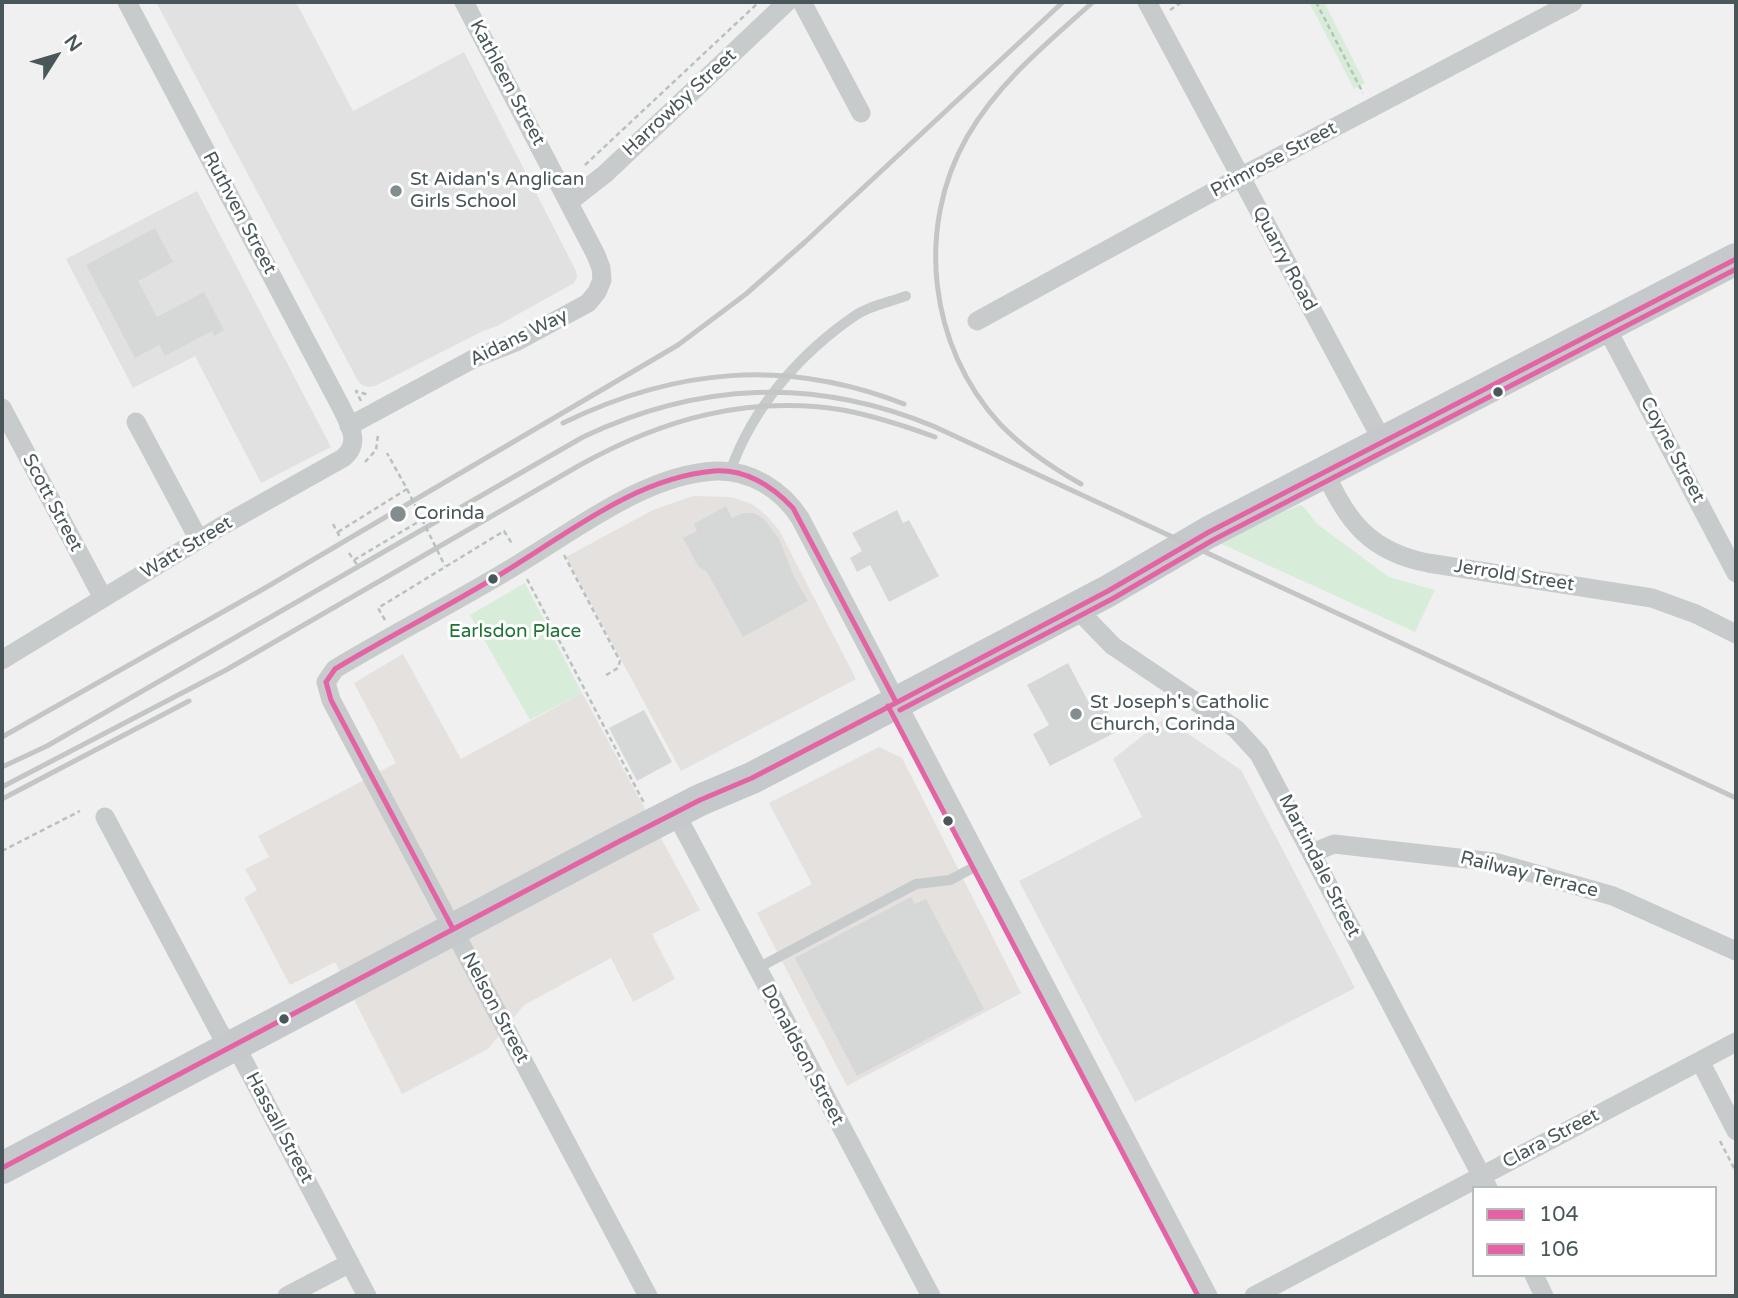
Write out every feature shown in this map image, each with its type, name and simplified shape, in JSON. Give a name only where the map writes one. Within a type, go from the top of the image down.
[{"type":"main road","points":[[2,1168],[675,813],[752,778],[1076,608],[1209,532],[1736,258]]},
{"type":"street","name":"Ruthven Street","points":[[127,2],[349,426]]},
{"type":"street","name":"Kathleen Street","points":[[464,2],[569,202]]},
{"type":"street","name":"Harrowby Street","points":[[569,202],[605,174],[788,2]]},
{"type":"street","points":[[802,2],[861,113]]},
{"type":"street","name":"Quarry Road","points":[[1147,2],[1383,442]]},
{"type":"street","name":"Primrose Street","points":[[976,321],[1240,177],[1573,2]]},
{"type":"street","name":"Aidans Way","points":[[349,426],[375,423],[475,358],[516,342],[583,307],[593,298],[600,285],[601,268],[569,202]]},
{"type":"street","name":"Coyne Street","points":[[1606,327],[1736,573]]},
{"type":"street","name":"Scott Street","points":[[2,408],[103,598]]},
{"type":"street","points":[[136,422],[199,540]]},
{"type":"street","name":"Watt Street","points":[[2,660],[199,540],[346,456],[354,442],[349,426]]},
{"type":"street","points":[[730,472],[762,482],[788,501],[800,519],[1208,1296]]},
{"type":"street","name":"Nelson Street","points":[[648,1296],[328,695],[326,682],[332,672],[346,663],[647,489],[689,474],[730,472]]},
{"type":"street","name":"Jerrold Street","points":[[1325,472],[1344,512],[1357,527],[1381,545],[1404,557],[1642,596],[1735,629]]},
{"type":"street","name":"Martindale Street","points":[[1076,608],[1113,646],[1236,729],[1253,745],[1266,764],[1485,1182]]},
{"type":"street","name":"Donaldson Street","points":[[675,813],[931,1296]]},
{"type":"street","name":"Hassall Street","points":[[104,817],[220,1033],[241,1056],[368,1296]]},
{"type":"street","name":"Railway Terrace","points":[[1312,853],[1334,844],[1494,862],[1613,896],[1736,951]]},
{"type":"street","name":"Clara Street","points":[[1485,1182],[1736,1042]]},
{"type":"street","points":[[1700,1061],[1736,1131]]},
{"type":"street","name":"Clara Street","points":[[1254,1296],[1472,1188]]},
{"type":"street","points":[[287,1296],[350,1263]]},
{"type":"street","points":[[1535,1277],[1544,1296]]},
{"type":"lane","points":[[730,472],[742,442],[767,398],[796,365],[858,313],[906,296]]},
{"type":"lane","points":[[756,969],[916,884],[950,880],[981,864]]},
{"type":"path","points":[[585,189],[577,172],[759,2]]},
{"type":"path","points":[[1316,2],[1371,108]]},
{"type":"path","points":[[375,423],[356,391],[368,395],[376,393]]},
{"type":"path","points":[[387,453],[445,566]]},
{"type":"path","points":[[338,532],[407,489]]},
{"type":"path","points":[[354,560],[423,519]]},
{"type":"path","points":[[333,524],[341,539]]},
{"type":"path","points":[[387,625],[378,608],[445,566],[505,531],[515,548]]},
{"type":"path","points":[[349,553],[358,566]]},
{"type":"path","points":[[564,555],[620,661],[618,668],[603,677]]},
{"type":"path","points":[[525,577],[644,803]]},
{"type":"path","points":[[2,852],[80,811]]},
{"type":"shaded area","name":"St Aidan's Anglican Girls School","points":[[156,2],[296,2],[353,111],[464,52],[576,271],[574,283],[497,326],[375,386],[362,385]]},
{"type":"shaded area","points":[[197,191],[331,447],[261,483],[195,356],[133,388],[66,259]]},
{"type":"shaded area","points":[[693,496],[731,497],[752,504],[767,516],[779,530],[856,679],[681,771],[566,557],[653,510]]},
{"type":"shaded area","points":[[403,654],[461,759],[582,693],[700,910],[652,934],[675,979],[633,1002],[611,958],[524,1005],[488,1049],[402,1094],[335,962],[290,985],[244,898],[257,890],[245,869],[269,857],[258,836],[396,763],[354,683]]},
{"type":"shaded area","points":[[1165,718],[1241,770],[1355,988],[1135,1102],[1019,881],[1142,817],[1113,759]]},
{"type":"shaded area","points":[[879,747],[902,758],[1021,993],[847,1086],[757,913],[812,884],[769,803]]},
{"type":"green space","points":[[1309,2],[1324,2],[1365,83],[1354,89]]},
{"type":"green space","points":[[1300,505],[1317,524],[1389,577],[1435,590],[1415,632],[1215,541]]},
{"type":"green space","name":"Earlsdon Place","points":[[525,583],[582,693],[530,720],[470,615]]},
{"type":"building","points":[[155,228],[173,262],[138,281],[157,317],[204,292],[224,330],[214,336],[212,331],[165,356],[159,345],[135,358],[86,265]]},
{"type":"building","points":[[726,506],[732,518],[743,513],[754,513],[764,519],[779,539],[794,577],[808,601],[743,637],[707,572],[698,566],[683,538],[697,531],[694,524]]},
{"type":"building","points":[[897,510],[903,523],[909,520],[939,576],[889,602],[870,565],[857,572],[850,558],[862,551],[852,533]]},
{"type":"building","name":"St Joseph's Catholic Church, Corinda","points":[[1068,663],[1089,703],[1100,697],[1118,731],[1050,766],[1033,734],[1049,725],[1027,685]]},
{"type":"building","points":[[644,710],[672,762],[637,781],[609,728]]},
{"type":"building","points":[[911,897],[915,904],[926,899],[984,1009],[857,1076],[795,958]]},
{"type":"railway","points":[[2,737],[265,588],[678,345],[746,294],[805,242],[1063,2]]},
{"type":"railway","points":[[1081,484],[1019,442],[1000,424],[976,393],[958,359],[945,323],[937,286],[936,247],[940,209],[951,172],[979,117],[1008,81],[1093,2]]},
{"type":"railway","points":[[563,423],[647,390],[731,376],[774,375],[816,380],[860,389],[904,404]]},
{"type":"railway","points":[[2,767],[47,746],[583,437],[670,405],[713,396],[757,392],[801,393],[844,399],[889,410],[933,426],[1736,798]]},
{"type":"railway","points":[[2,787],[226,670],[580,465],[674,423],[739,409],[808,406],[866,415],[935,437]]},
{"type":"railway","points":[[2,799],[189,701]]},
{"type":"transit line","name":"104","points":[[2,1168],[618,842],[700,800],[752,778],[873,715],[1108,591],[1209,532],[1736,259]]},
{"type":"transit line","name":"106","points":[[900,710],[1112,599],[1213,540],[1736,269]]},
{"type":"transit line","name":"104","points":[[326,682],[335,669],[476,589],[627,497],[684,476],[725,471],[757,480],[793,508],[896,702]]},
{"type":"transit line","name":"104","points":[[326,682],[331,700],[453,929]]},
{"type":"transit line","name":"106","points":[[888,706],[1198,1296]]},
{"type":"place","name":"St Aidan's Anglican Girls School","points":[[396,191]]},
{"type":"place","name":"Corinda","points":[[398,514]]},
{"type":"place","name":"St Joseph's Catholic Church, Corinda","points":[[1076,714]]}]
